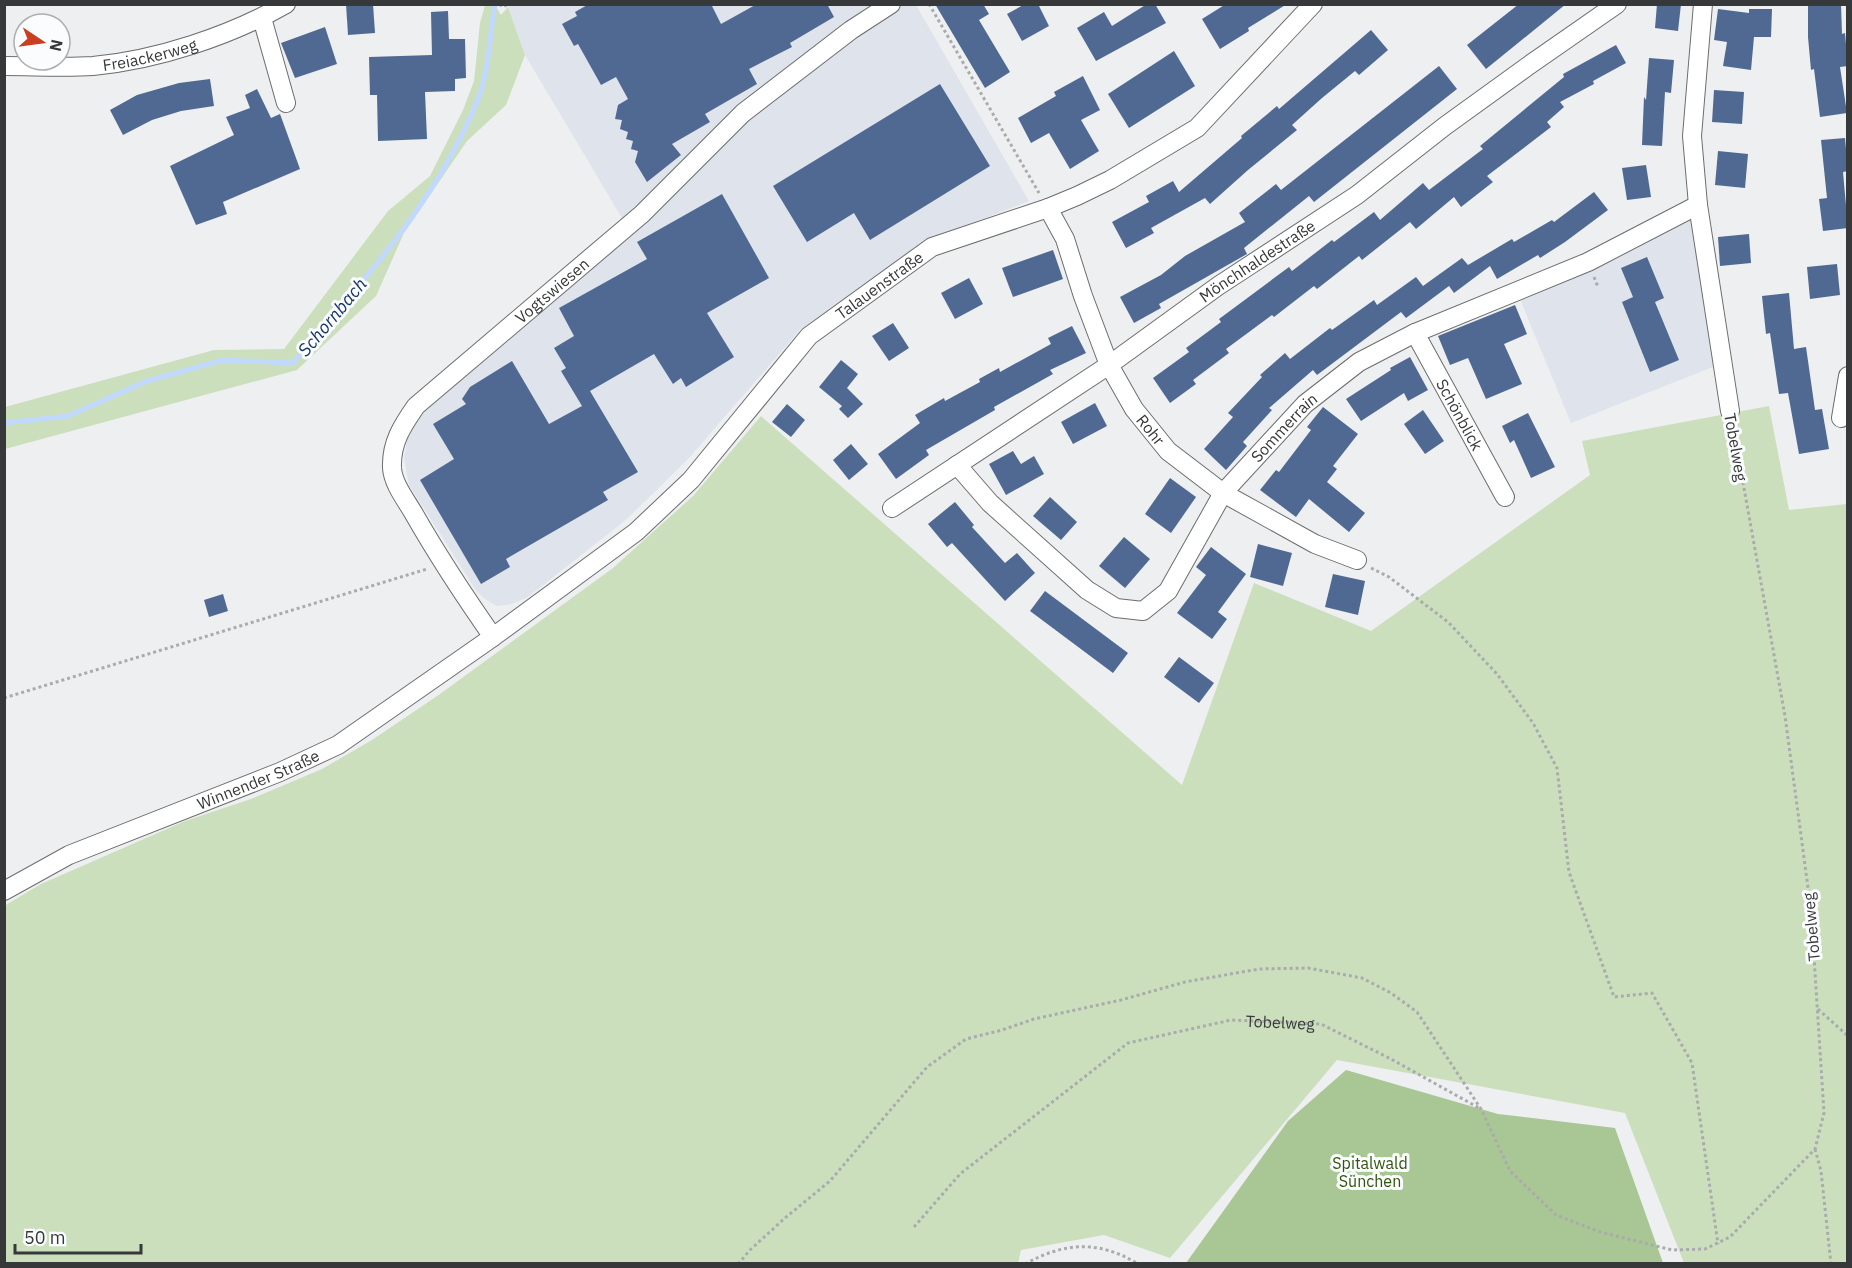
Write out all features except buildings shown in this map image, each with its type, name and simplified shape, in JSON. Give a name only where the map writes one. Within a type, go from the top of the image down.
[{"type":"street","name":"Freiackerweg","points":[[4,66],[92,66],[148,57],[213,37],[262,18],[286,4]]},
{"type":"street","name":"Vogtswiesen","points":[[493,637],[443,564],[399,488],[392,471],[393,449],[399,430],[416,406],[642,214],[743,113],[851,30],[891,4]]},
{"type":"street","name":"Talauenstraße","points":[[493,637],[636,532],[691,480],[809,336],[932,248],[1048,208],[1110,180],[1197,128],[1313,4]]},
{"type":"street","name":"Mönchhaldestraße","points":[[892,508],[1109,365],[1218,286],[1357,195],[1482,99],[1617,4]]},
{"type":"street","name":"Tobelweg","points":[[1703,4],[1692,136],[1698,205],[1730,411]]},
{"type":"street","points":[[262,18],[286,103]]},
{"type":"street","name":"Sommerrain","points":[[957,465],[990,502],[1087,590],[1116,608],[1143,611],[1168,591],[1223,494],[1305,404],[1359,362],[1415,333],[1588,262],[1698,205]]},
{"type":"street","name":"Rohr","points":[[1048,208],[1065,239],[1109,365],[1134,409],[1168,451],[1223,494],[1315,544],[1357,560]]},
{"type":"street","name":"Schönblick","points":[[1415,333],[1504,497]]},
{"type":"street","points":[[1841,418],[1848,376]]},
{"type":"street","name":"Winnender Straße","points":[[4,891],[69,855],[280,772],[338,746],[493,637]]},
{"type":"path","points":[[501,6],[509,4]]},
{"type":"path","points":[[929,4],[1048,208]]},
{"type":"path","name":"Tobelweg","points":[[914,1227],[960,1174],[1128,1043],[1231,1020],[1321,1023],[1480,1109],[1510,1171],[1556,1215],[1600,1232],[1672,1250],[1705,1249],[1730,1237],[1815,1149],[1824,1113],[1811,910],[1785,716],[1730,411]]},
{"type":"path","points":[[1357,560],[1389,577],[1448,622],[1497,674],[1533,723],[1557,768],[1569,872],[1614,997],[1652,993],[1692,1063],[1718,1244]]},
{"type":"path","points":[[4,698],[443,564]]},
{"type":"path","points":[[738,1263],[785,1218],[830,1181],[927,1067],[966,1039],[1034,1019],[1121,1000],[1185,982],[1259,969],[1308,968],[1362,978],[1391,993],[1417,1012],[1480,1109]]},
{"type":"path","points":[[1818,1009],[1848,1036]]},
{"type":"path","points":[[1815,1149],[1821,1170],[1831,1263]]},
{"type":"path","points":[[1025,1263],[1044,1254],[1091,1245],[1121,1253],[1138,1263]]},
{"type":"shaded area","points":[[515,4],[916,5],[1029,201],[924,242],[801,329],[689,458],[627,519],[528,597],[512,604],[497,606],[477,592],[409,485],[404,458],[409,430],[423,409],[503,345],[632,235],[525,55],[508,7]]},
{"type":"shaded area","points":[[1698,205],[1723,363],[1571,423],[1517,292]]},
{"type":"green space","points":[[485,5],[495,5],[501,15],[508,7],[525,55],[506,105],[467,141],[404,233],[376,296],[297,370],[5,449],[5,407],[214,350],[284,349],[388,211],[430,176],[463,110],[474,81],[480,23]]},
{"type":"green space","points":[[1769,406],[1789,510],[1847,504],[1847,1263],[1684,1263],[1625,1113],[1337,1060],[1170,1258],[1104,1235],[1021,1250],[1018,1264],[5,1263],[4,906],[41,884],[185,821],[251,799],[322,769],[372,740],[440,694],[613,568],[693,496],[761,416],[1182,785],[1254,583],[1371,631],[1590,475],[1582,441]]},
{"type":"green space","name":"Spitalwald Sünchen","points":[[1346,1070],[1498,1114],[1615,1128],[1663,1263],[1186,1263],[1288,1121]]},
{"type":"waterway","name":"Schornbach","points":[[4,423],[68,416],[147,381],[223,360],[293,363],[397,238],[442,171],[461,136],[482,87],[495,4]]}]
